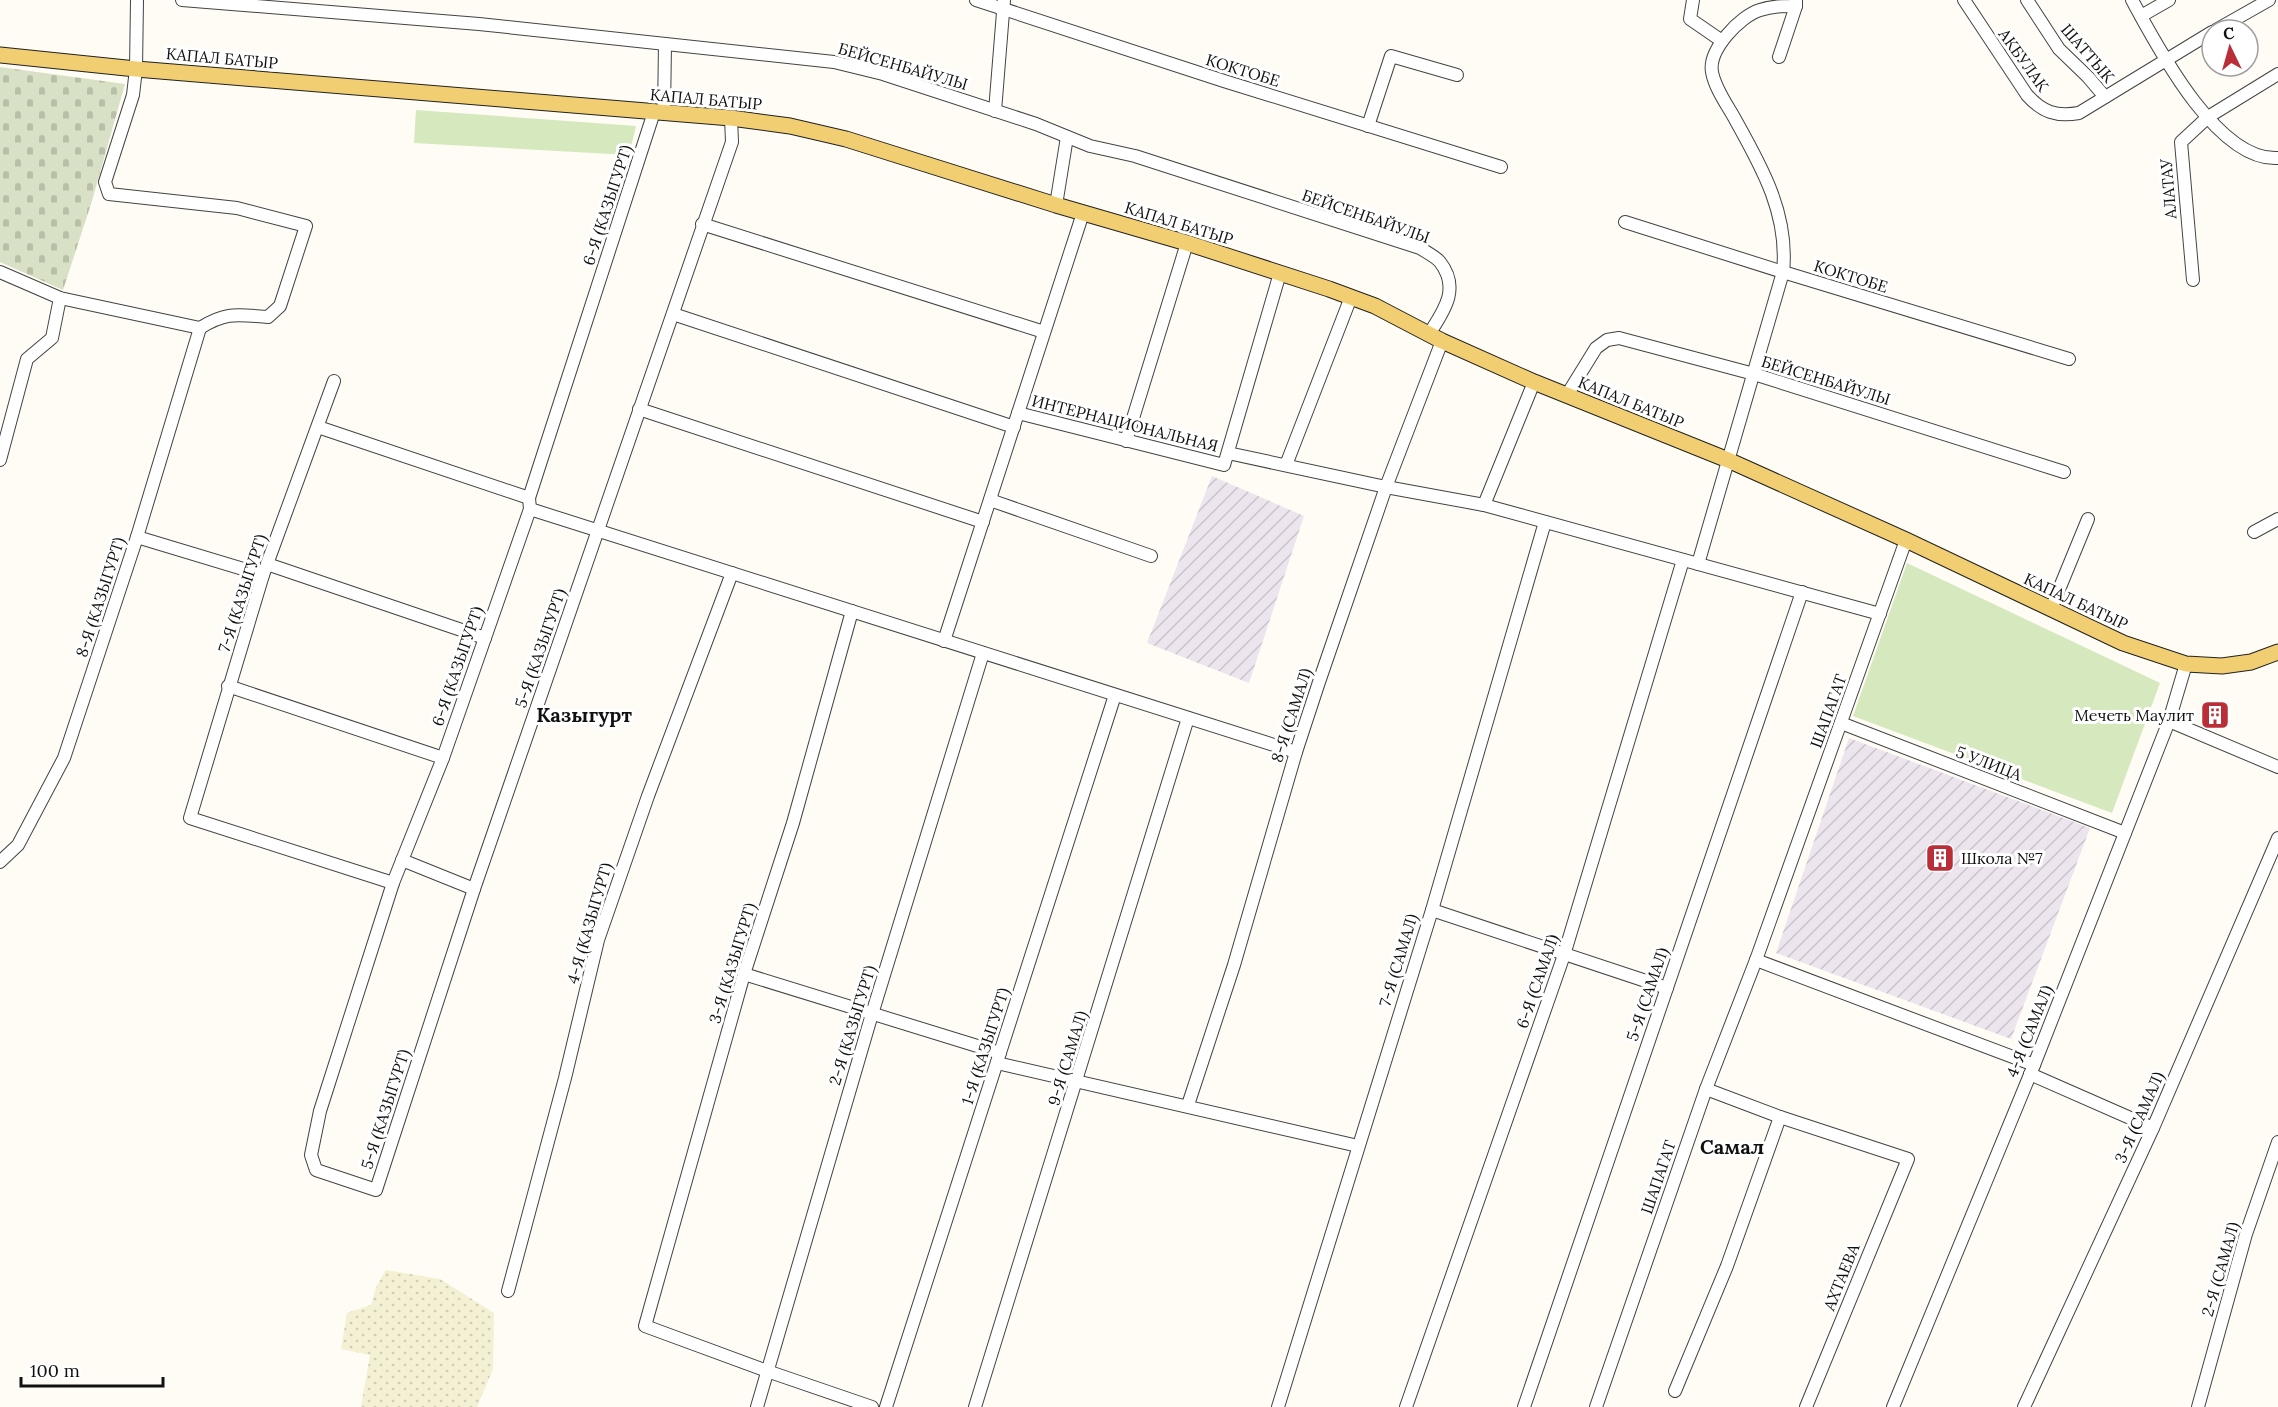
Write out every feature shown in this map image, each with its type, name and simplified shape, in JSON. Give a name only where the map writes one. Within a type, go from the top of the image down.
[{"type":"main road","name":"КАПАЛ БАТЫР","points":[[0,56],[731,118],[790,126],[846,139],[1056,205],[1187,243],[1375,306],[1436,338],[1534,382],[1728,460],[1905,540],[2123,643],[2186,664],[2222,666],[2251,662],[2278,652]]},
{"type":"street","points":[[0,272],[60,298],[200,328],[216,317],[234,315],[268,317],[280,306],[306,226],[237,208],[109,194],[105,182],[133,95],[136,69],[137,0]]},
{"type":"street","name":"БЕЙСЕНБАЙУЛЫ","points":[[182,0],[479,24],[834,62],[883,74],[995,111],[1090,146],[1135,156],[1420,248],[1440,262],[1449,281],[1449,301],[1436,338]]},
{"type":"street","name":"КОКТОБЕ","points":[[976,0],[1004,5],[1368,126],[1500,167]]},
{"type":"street","points":[[1693,0],[1690,19],[1722,41]]},
{"type":"street","name":"АКБУЛАК","points":[[1964,0],[2027,95],[2038,107],[2054,114],[2079,113],[2200,39]]},
{"type":"street","name":"ШАТТЫК","points":[[2027,0],[2059,49],[2088,76],[2105,97]]},
{"type":"street","points":[[2132,0],[2180,81],[2222,135],[2250,152],[2278,158]]},
{"type":"street","points":[[2141,16],[2169,0]]},
{"type":"street","points":[[2237,18],[2269,0]]},
{"type":"street","points":[[1698,564],[1783,272],[1783,237],[1768,180],[1715,83],[1712,73],[1713,57],[1722,41],[1757,10],[1796,3],[1779,57]]},
{"type":"street","points":[[995,111],[1004,5]]},
{"type":"street","name":"6-Я (КАЗЫГУРТ)","points":[[376,1190],[316,1170],[311,1155],[320,1111],[393,884],[443,758],[485,638],[659,113],[665,44]]},
{"type":"street","points":[[1368,126],[1391,56],[1457,75]]},
{"type":"street","name":"АЛАТАУ","points":[[2193,280],[2181,142],[2208,117],[2278,74]]},
{"type":"street","name":"5-Я (КАЗЫГУРТ)","points":[[376,1190],[474,889],[732,142],[731,118]]},
{"type":"street","points":[[1056,205],[1067,137]]},
{"type":"street","points":[[944,641],[1083,213]]},
{"type":"street","name":"КОКТОБЕ","points":[[1625,222],[2069,359]]},
{"type":"street","points":[[702,224],[1044,332]]},
{"type":"street","points":[[1126,441],[1187,243]]},
{"type":"street","points":[[1226,459],[1280,273]]},
{"type":"street","points":[[1286,465],[1351,297]]},
{"type":"street","points":[[0,460],[27,359],[52,338],[60,298]]},
{"type":"street","points":[[673,314],[1014,427]]},
{"type":"street","name":"8-Я (КАЗЫГУРТ)","points":[[0,861],[18,845],[64,758],[137,537],[200,328]]},
{"type":"street","name":"8-Я (САМАЛ)","points":[[1188,1105],[1234,965],[1296,752],[1436,338]]},
{"type":"street","name":"БЕЙСЕНБАЙУЛЫ","points":[[1567,395],[1596,348],[1606,340],[1619,338],[1754,374],[2064,472]]},
{"type":"street","name":"7-Я (КАЗЫГУРТ)","points":[[334,381],[265,570],[228,686],[190,818],[393,884]]},
{"type":"street","points":[[1484,505],[1534,382]]},
{"type":"street","points":[[639,409],[982,522]]},
{"type":"street","name":"ИНТЕРНАЦИОНАЛЬНАЯ","points":[[1018,413],[1126,441],[1226,459],[1286,465],[1484,505],[1880,614]]},
{"type":"street","points":[[318,427],[530,503],[599,531],[1296,752]]},
{"type":"street","points":[[990,500],[1151,556]]},
{"type":"street","points":[[2051,609],[2088,519]]},
{"type":"street","points":[[2254,532],[2278,519]]},
{"type":"street","name":"7-Я (САМАЛ)","points":[[1278,1407],[1432,910],[1545,522]]},
{"type":"street","points":[[137,537],[265,570],[485,638]]},
{"type":"street","name":"ШАПАГАТ","points":[[1596,1407],[1706,1089],[1756,960],[1905,540]]},
{"type":"street","name":"6-Я (САМАЛ)","points":[[1406,1407],[1564,955],[1683,560]]},
{"type":"street","name":"4-Я (КАЗЫГУРТ)","points":[[508,1291],[602,929],[648,796],[732,573]]},
{"type":"street","name":"5-Я (САМАЛ)","points":[[1524,1407],[1802,592]]},
{"type":"street","name":"3-Я (КАЗЫГУРТ)","points":[[767,1371],[645,1326],[744,974],[793,823],[852,611]]},
{"type":"street","name":"2-Я (КАЗЫГУРТ)","points":[[757,1407],[872,1014],[983,653]]},
{"type":"street","name":"4-Я (САМАЛ)","points":[[1893,1407],[2032,1070],[2169,721],[2186,664]]},
{"type":"street","points":[[228,686],[443,758]]},
{"type":"street","name":"1-Я (КАЗЫГУРТ)","points":[[886,1407],[1115,695]]},
{"type":"street","name":"9-Я (САМАЛ)","points":[[975,1407],[1188,718]]},
{"type":"street","points":[[2169,721],[2278,767]]},
{"type":"street","name":"5 УЛИЦА","points":[[1841,723],[2125,833]]},
{"type":"street","name":"3-Я (САМАЛ)","points":[[2024,1407],[2153,1128],[2278,838]]},
{"type":"street","points":[[402,860],[474,889]]},
{"type":"street","points":[[1432,910],[1667,988]]},
{"type":"street","points":[[1756,960],[2032,1070],[2153,1128]]},
{"type":"street","points":[[744,974],[872,1014],[998,1058],[1077,1081],[1358,1146]]},
{"type":"street","points":[[1675,1391],[1727,1266],[1780,1117],[1706,1089]]},
{"type":"street","name":"АХТАЕВА","points":[[1780,1117],[1908,1159],[1806,1407]]},
{"type":"street","name":"2-Я (САМАЛ)","points":[[2198,1407],[2246,1234],[2278,1142]]},
{"type":"street","points":[[767,1371],[872,1407]]},
{"type":"shaded area","points":[[1212,476],[1304,516],[1249,683],[1147,643]]},
{"type":"shaded area","points":[[1849,738],[2090,828],[2011,1039],[1776,953]]},
{"type":"shaded area","points":[[386,1270],[440,1279],[494,1313],[493,1369],[477,1407],[361,1407],[370,1355],[341,1349],[347,1313],[371,1305],[376,1287]]},
{"type":"green space","points":[[0,67],[125,84],[92,201],[63,290],[0,262]]},
{"type":"green space","points":[[416,110],[636,126],[629,155],[414,143]]},
{"type":"green space","points":[[1907,563],[2160,683],[2112,813],[1853,716]]},
{"type":"place","name":"Мечеть Маулит","points":[[2215,715]]},
{"type":"place","name":"Школа №7","points":[[1940,858]]},
{"type":"district","name":"Казыгурт","points":[[584,714]]},
{"type":"district","name":"Самал","points":[[1732,1146]]}]
